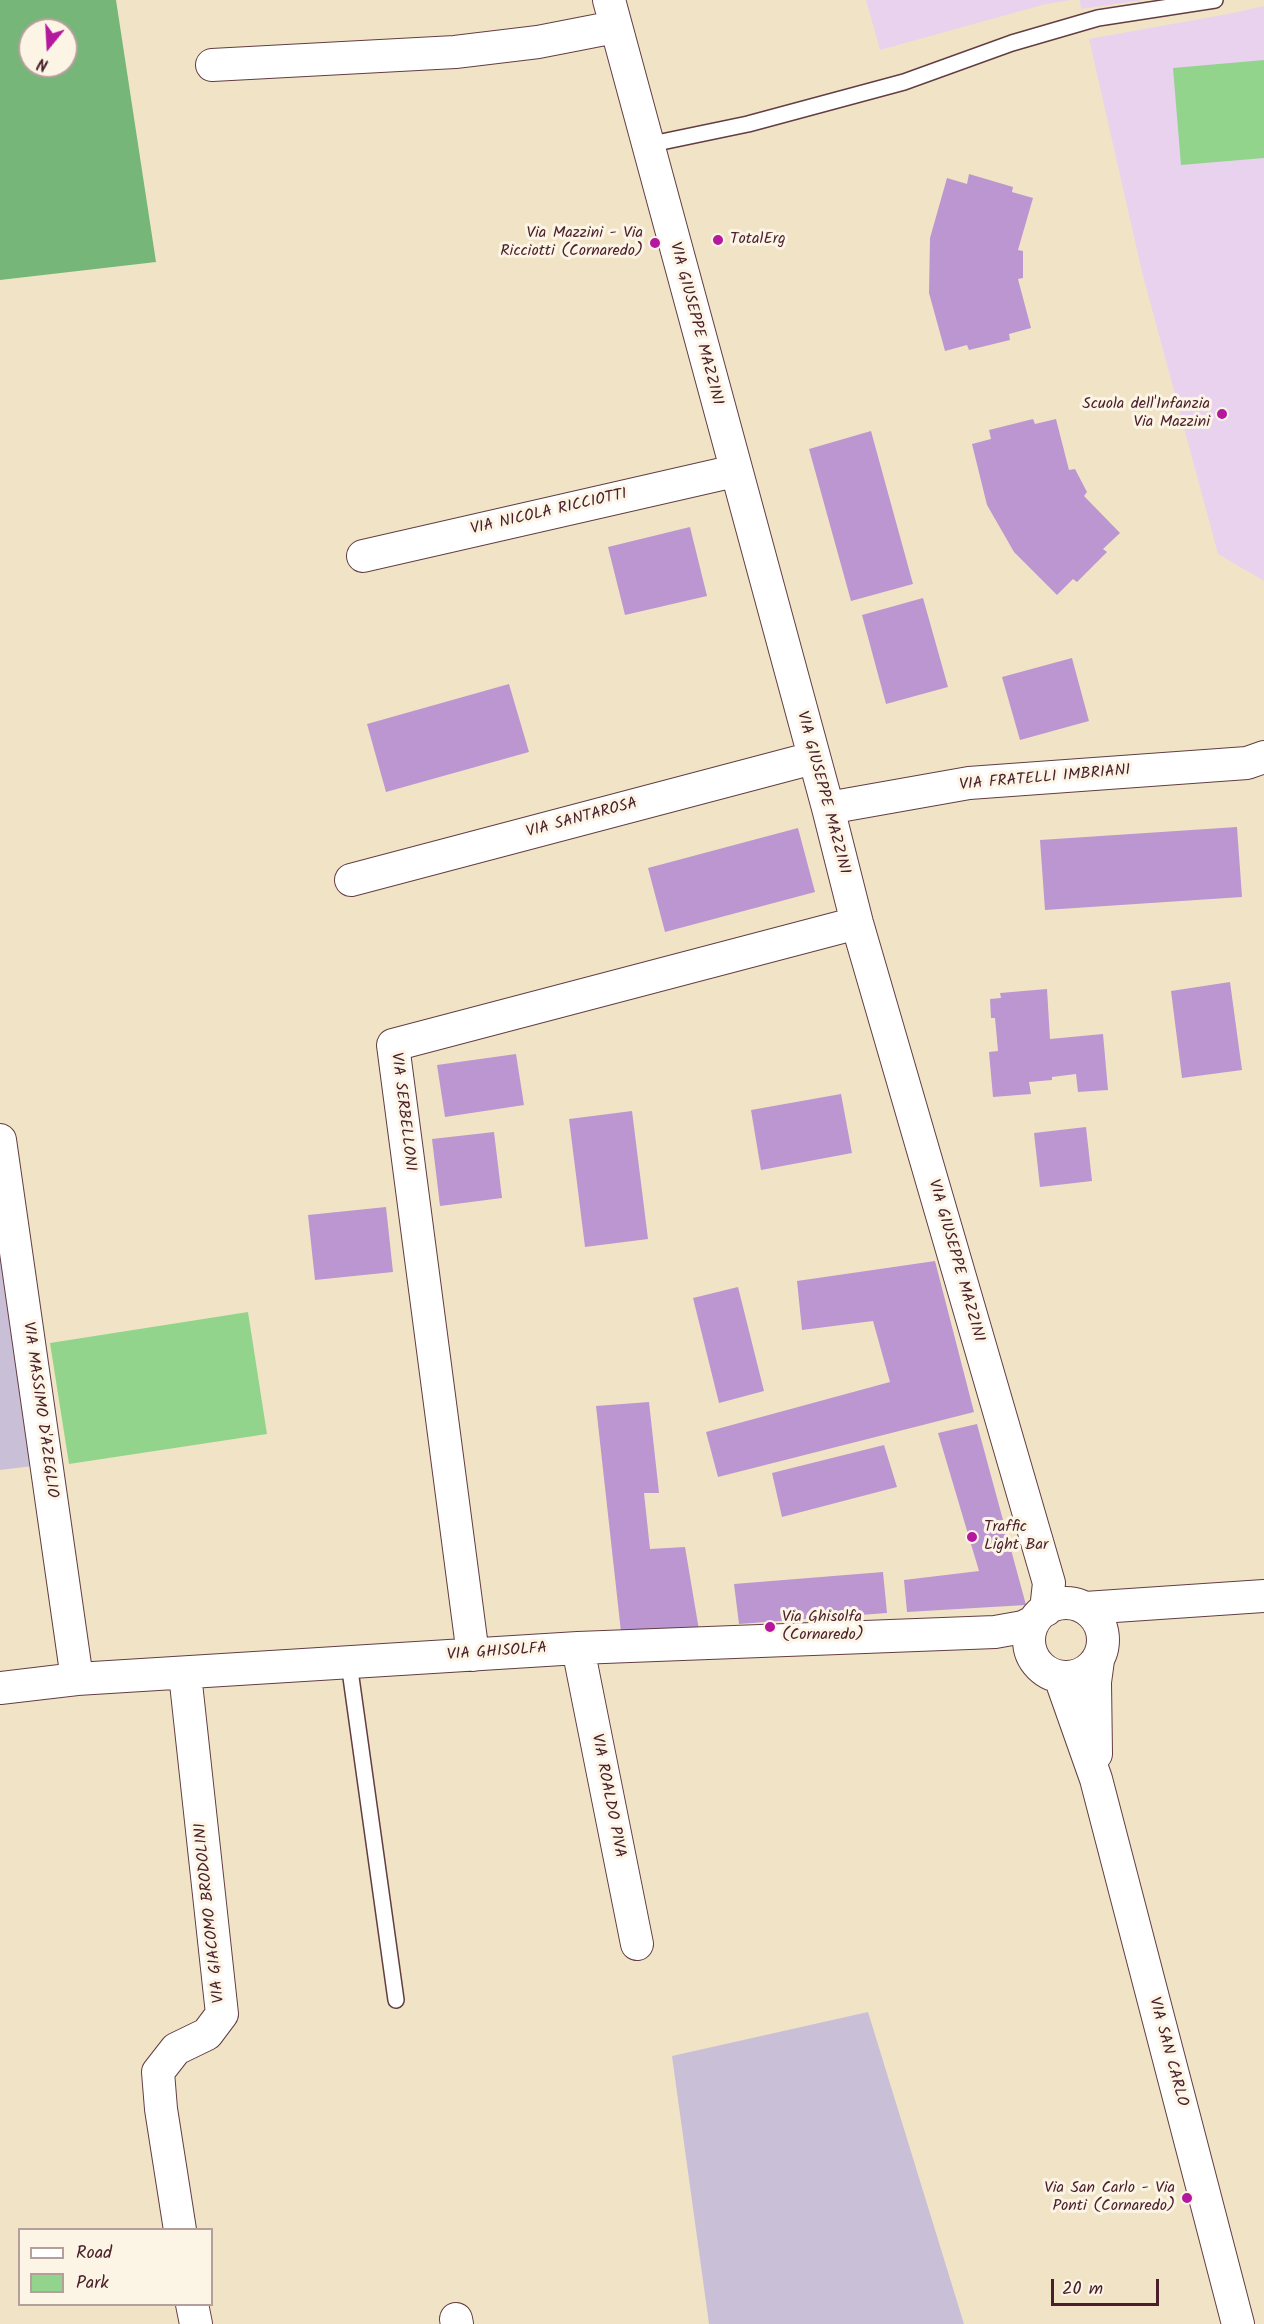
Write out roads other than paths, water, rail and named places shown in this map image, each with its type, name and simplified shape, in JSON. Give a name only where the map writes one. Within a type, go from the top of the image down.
[{"type":"street","name":"VIA GIUSEPPE MAZZINI","points":[[612,14],[828,808],[857,923],[1059,1614]]},
{"type":"street","points":[[212,65],[456,52],[538,42],[612,14]]},
{"type":"street","name":"VIA NICOLA RICCIOTTI","points":[[363,556],[735,471]]},
{"type":"street","name":"VIA SANTAROSA","points":[[351,880],[813,758]]},
{"type":"street","name":"VIA FRATELLI IMBRIANI","points":[[828,808],[969,783],[1247,763],[1264,758]]},
{"type":"street","name":"VIA SERBELLONI","points":[[472,1655],[393,1045],[857,923]]},
{"type":"street","name":"VIA MASSIMO D'AZEGLIO","points":[[0,1140],[77,1679]]},
{"type":"street","name":"VIA GHISOLFA","points":[[0,1688],[77,1679],[578,1648],[995,1632],[1023,1627],[1059,1614],[1264,1596]]},
{"type":"street","points":[[1059,1614],[1038,1664],[1048,1672],[1060,1677],[1074,1677],[1098,1660]]},
{"type":"street","name":"VIA SAN CARLO","points":[[1059,1614],[1103,1648],[1098,1660],[1095,1701],[1096,1779]]},
{"type":"street","name":"VIA ROALDO PIVA","points":[[578,1648],[637,1944]]},
{"type":"street","name":"VIA GIACOMO BRODOLINI","points":[[180,2228],[161,2109],[158,2072],[176,2049],[207,2034],[222,2014],[185,1674]]},
{"type":"street","name":"VIA SAN CARLO","points":[[1060,1677],[1096,1779],[1238,2324]]},
{"type":"street","points":[[192,2306],[196,2324]]},
{"type":"lane","points":[[647,145],[748,124],[904,82],[1011,42],[1098,18],[1215,0]]},
{"type":"lane","points":[[349,1663],[396,2000]]},
{"type":"place","name":"TotalErg","points":[[718,240]]},
{"type":"place","name":"Via Mazzini - Via Ricciotti (Cornaredo)","points":[[655,243]]},
{"type":"place","name":"Scuola dell'Infanzia Via Mazzini","points":[[1222,414]]},
{"type":"place","name":"Traffic Light Bar","points":[[972,1537]]},
{"type":"place","name":"Via Ghisolfa (Cornaredo)","points":[[770,1627]]},
{"type":"place","name":"Via San Carlo - Via Ponti (Cornaredo)","points":[[1187,2198]]}]
